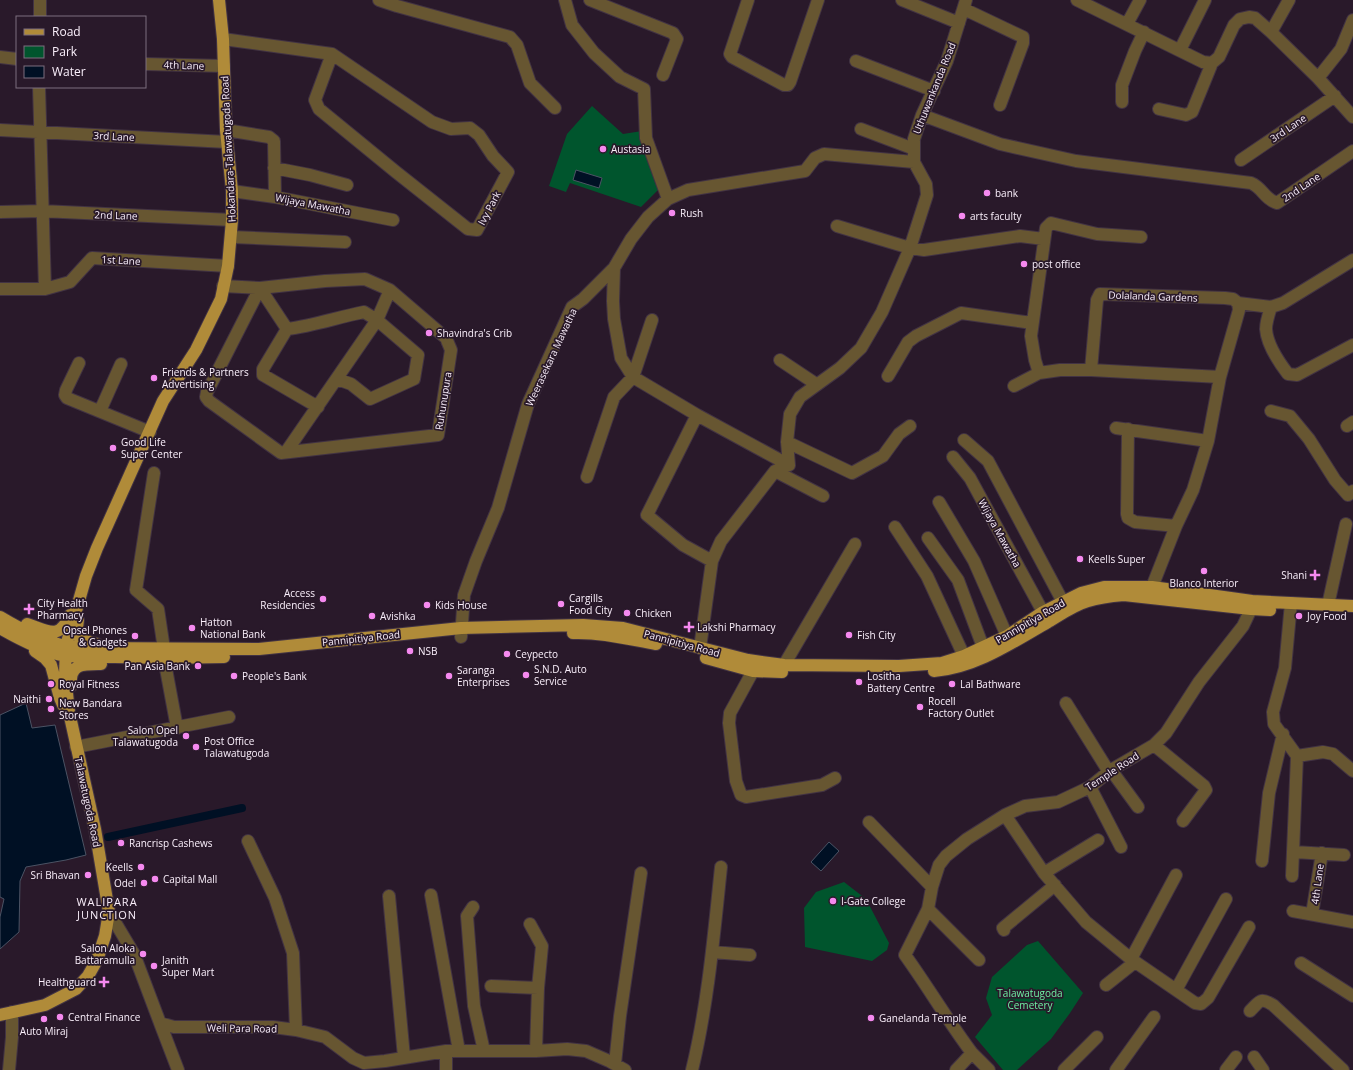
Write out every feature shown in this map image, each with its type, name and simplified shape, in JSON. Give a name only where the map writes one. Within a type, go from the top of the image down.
[{"type":"main road","name":"Hokandara-Talawatugoda Road","points":[[65,651],[81,593],[95,553],[164,401],[196,350],[221,298],[228,266],[232,236],[232,191],[227,136],[223,39],[219,0]]},
{"type":"main road","name":"Pannipitiya Road","points":[[0,628],[51,652],[83,648],[259,657],[461,633],[583,625],[623,628],[748,660],[784,665],[899,666],[942,663],[964,656],[1007,636],[1043,612],[1081,593],[1104,587],[1152,587],[1251,605]]},
{"type":"main road","points":[[0,617],[48,631],[59,631],[66,623],[81,593]]},
{"type":"main road","points":[[81,593],[77,628],[78,637],[81,640],[116,649]]},
{"type":"main road","name":"Pannipitiya Road","points":[[461,633],[583,633],[617,636],[656,644],[753,671],[899,674],[944,671],[968,664],[1011,643],[1068,610],[1087,601],[1105,597],[1124,595],[1353,613]]},
{"type":"main road","name":"Pannipitiya Road","points":[[1291,607],[1328,605],[1353,606]]},
{"type":"main road","name":"Pannipitiya Road","points":[[0,617],[65,651],[134,658],[164,653]]},
{"type":"main road","points":[[16,636],[45,658],[51,665],[60,698],[71,725]]},
{"type":"main road","name":"Talawatugoda Road","points":[[6,1013],[45,1005],[76,989],[88,976],[97,960],[105,936],[109,912],[96,835],[71,725],[66,692],[65,651]]},
{"type":"main road","points":[[71,725],[72,698],[70,679],[75,668],[85,665],[117,663],[134,658]]},
{"type":"street","points":[[40,0],[40,16]]},
{"type":"street","points":[[379,0],[510,36],[517,45],[530,82],[555,108]]},
{"type":"street","points":[[565,0],[572,25],[594,53],[620,77],[644,89],[646,138],[668,199]]},
{"type":"street","points":[[590,0],[673,33],[677,39],[663,75]]},
{"type":"street","points":[[748,0],[730,54],[732,57],[784,86],[788,85],[790,82],[818,0]]},
{"type":"street","points":[[902,0],[959,23]]},
{"type":"street","points":[[1077,0],[1203,62],[1212,63]]},
{"type":"street","points":[[1127,24],[1140,0]]},
{"type":"street","points":[[1180,50],[1205,0]]},
{"type":"street","points":[[1272,32],[1289,0]]},
{"type":"street","points":[[965,4],[1024,37],[1000,105]]},
{"type":"street","name":"Uthuwankanda Road","points":[[789,465],[787,442],[790,414],[800,397],[840,368],[861,348],[882,312],[910,248],[927,195],[926,184],[914,162],[914,139],[922,115],[947,61],[965,4]]},
{"type":"street","points":[[1159,109],[1186,115],[1192,112],[1212,63],[1219,57],[1234,25],[1240,19],[1249,17],[1255,18],[1272,32],[1318,78],[1353,117]]},
{"type":"street","points":[[1318,78],[1340,49],[1353,20]]},
{"type":"street","points":[[1122,102],[1122,85],[1144,32]]},
{"type":"street","name":"Ivy Park","points":[[223,39],[332,54],[432,122],[451,129],[470,128],[480,135],[494,156],[508,172],[477,230],[468,229],[319,109],[315,100],[332,54]]},
{"type":"street","points":[[0,57],[16,59]]},
{"type":"street","points":[[856,61],[934,91]]},
{"type":"street","name":"4th Lane","points":[[146,64],[224,66]]},
{"type":"street","points":[[39,88],[45,289]]},
{"type":"street","name":"3rd Lane","points":[[1241,160],[1335,96]]},
{"type":"street","name":"2nd Lane","points":[[922,115],[1000,144],[1076,161],[1257,185],[1270,201],[1277,203],[1353,151]]},
{"type":"street","points":[[861,129],[914,149]]},
{"type":"street","name":"3rd Lane","points":[[0,130],[40,133],[269,137],[274,141],[274,168]]},
{"type":"street","name":"Weerasekara Mawatha","points":[[461,633],[464,595],[498,508],[528,404],[572,307],[583,299],[614,268],[631,239],[648,217],[668,199],[688,190],[805,172],[815,158],[824,154],[914,162]]},
{"type":"street","points":[[275,197],[274,168],[310,175],[347,186]]},
{"type":"street","name":"Wijaya Mawatha","points":[[232,191],[275,197],[393,220]]},
{"type":"street","name":"2nd Lane","points":[[0,212],[42,211],[232,220]]},
{"type":"street","points":[[1039,373],[1031,336],[1046,228],[1051,223],[1097,234],[1141,237]]},
{"type":"street","points":[[837,226],[910,248],[924,250],[1020,236],[1044,238]]},
{"type":"street","points":[[232,236],[345,242]]},
{"type":"street","name":"1st Lane","points":[[0,289],[45,289],[70,282],[92,258],[228,266]]},
{"type":"street","points":[[1152,587],[1176,526],[1193,490],[1208,441],[1220,377],[1239,310],[1238,303],[1271,307],[1283,303],[1353,260]]},
{"type":"street","points":[[614,268],[614,319],[622,358],[633,377],[697,415],[789,465]]},
{"type":"street","name":"Ruhunupura","points":[[223,286],[260,288],[324,281],[366,279],[390,290],[446,338],[451,350],[438,435],[286,452]]},
{"type":"street","points":[[260,288],[287,329]]},
{"type":"street","points":[[260,288],[206,397],[281,453],[286,452],[377,320],[390,290]]},
{"type":"street","name":"Dolalanda Gardens","points":[[1091,370],[1097,300],[1100,294],[1225,298],[1233,299],[1238,303]]},
{"type":"street","points":[[1271,307],[1266,327],[1268,338],[1278,361],[1288,374],[1297,375],[1353,345]]},
{"type":"street","points":[[287,329],[364,312],[377,320],[418,355],[414,379],[370,400],[351,384],[337,379]]},
{"type":"street","points":[[888,376],[908,342],[916,336],[961,313],[1032,323]]},
{"type":"street","points":[[587,477],[614,397],[633,377],[652,320]]},
{"type":"street","points":[[287,329],[263,369],[263,375],[318,407]]},
{"type":"street","points":[[780,360],[816,384]]},
{"type":"street","points":[[79,363],[66,390],[65,395],[67,398],[150,432]]},
{"type":"street","points":[[100,411],[121,364]]},
{"type":"street","points":[[1014,386],[1039,373],[1060,370],[1091,370],[1220,377]]},
{"type":"street","points":[[1271,411],[1290,416],[1309,439],[1335,480],[1348,495],[1353,491]]},
{"type":"street","points":[[697,415],[647,515],[683,545],[712,561]]},
{"type":"street","points":[[787,442],[852,473],[883,456],[899,434],[910,426]]},
{"type":"street","points":[[1176,526],[1135,522],[1128,518],[1122,428],[1208,441]]},
{"type":"street","points":[[964,440],[988,461],[1063,602]]},
{"type":"street","name":"Wijaya Mawatha","points":[[953,457],[970,478],[1043,612]]},
{"type":"street","points":[[700,648],[712,561],[721,541],[775,471],[789,465]]},
{"type":"street","points":[[775,471],[823,496]]},
{"type":"street","points":[[154,473],[136,590],[158,608],[177,728]]},
{"type":"street","points":[[938,502],[974,561],[1007,636]]},
{"type":"street","points":[[1328,605],[1346,524]]},
{"type":"street","points":[[895,527],[927,576],[964,656]]},
{"type":"street","points":[[928,538],[958,580],[983,647]]},
{"type":"street","points":[[784,665],[855,544]]},
{"type":"street","name":"Temple Road","points":[[972,1052],[905,955],[928,908],[932,887],[939,865],[946,856],[967,839],[1005,815],[1025,806],[1058,802],[1090,787],[1110,771],[1154,745],[1166,733],[1199,682],[1243,626],[1251,605]]},
{"type":"street","points":[[1291,607],[1285,668],[1273,712],[1274,724],[1298,756],[1292,876]]},
{"type":"street","points":[[753,671],[730,713],[729,723],[736,781],[741,795],[746,797],[822,785],[835,778]]},
{"type":"street","points":[[1066,703],[1110,771],[1138,807]]},
{"type":"street","points":[[76,747],[230,717]]},
{"type":"street","points":[[1262,861],[1269,793],[1283,734]]},
{"type":"street","points":[[1154,745],[1204,786],[1206,790],[1183,821]]},
{"type":"street","points":[[1298,756],[1323,752],[1333,754],[1353,771]]},
{"type":"street","points":[[1090,787],[1121,847]]},
{"type":"street","points":[[1005,815],[1044,874],[1086,922],[1133,960],[1195,1003],[1201,1004],[1208,998],[1249,927]]},
{"type":"street","points":[[869,822],[932,887]]},
{"type":"street","points":[[1044,874],[1098,840]]},
{"type":"street","points":[[248,841],[275,898],[293,953],[296,1030]]},
{"type":"street","points":[[1294,852],[1344,855]]},
{"type":"street","name":"4th Lane","points":[[1312,914],[1322,853]]},
{"type":"street","points":[[692,1070],[698,1043],[712,952],[721,867]]},
{"type":"street","points":[[614,1066],[641,873]]},
{"type":"street","points":[[1106,985],[1133,960],[1176,876]]},
{"type":"street","points":[[1004,930],[1003,928],[1055,886]]},
{"type":"street","points":[[431,894],[459,1051]]},
{"type":"street","points":[[389,896],[404,1057]]},
{"type":"street","points":[[1176,990],[1226,899]]},
{"type":"street","points":[[473,907],[467,916],[473,998],[484,1051]]},
{"type":"street","points":[[928,908],[979,960]]},
{"type":"street","points":[[1293,911],[1353,922]]},
{"type":"street","points":[[109,912],[134,954],[178,1070]]},
{"type":"street","points":[[530,924],[542,946],[538,988],[536,1051]]},
{"type":"street","points":[[712,952],[750,955]]},
{"type":"street","points":[[1300,963],[1353,996]]},
{"type":"street","points":[[491,986],[538,988]]},
{"type":"street","points":[[1250,1011],[1260,1001],[1264,1000],[1273,1005],[1343,1070]]},
{"type":"street","points":[[6,1013],[12,1037],[9,1070]]},
{"type":"street","points":[[1116,1070],[1154,1017]]},
{"type":"street","name":"Weli Para Road","points":[[160,1023],[174,1027],[273,1027],[296,1030],[325,1037],[353,1058],[364,1063],[446,1051],[536,1051],[567,1049],[586,1051],[614,1066]]},
{"type":"street","points":[[1064,1070],[1097,1037]]},
{"type":"street","points":[[446,1051],[446,1070]]},
{"type":"street","points":[[956,1070],[972,1052],[988,1070]]},
{"type":"street","points":[[1226,1070],[1236,1057]]},
{"type":"street","points":[[1254,1057],[1263,1070]]},
{"type":"green space","name":"Austasia","points":[[592,106],[623,134],[642,131],[662,186],[641,207],[570,183],[566,192],[549,186],[567,134]]},
{"type":"green space","points":[[844,882],[866,899],[889,943],[887,950],[872,961],[805,947],[804,908],[816,892]]},
{"type":"green space","name":"Talawatugoda Cemetery","points":[[1038,941],[1083,993],[1051,1039],[1017,1070],[1003,1070],[975,1037],[992,1015],[986,998],[992,977],[1027,945]]},
{"type":"water","points":[[576,170],[602,178],[599,188],[573,180]]},
{"type":"water","points":[[26,703],[32,728],[55,725],[86,855],[26,867],[20,881],[19,932],[0,949],[0,917],[4,899],[0,897],[0,715]]},
{"type":"water","points":[[829,842],[839,851],[821,871],[811,862]]},
{"type":"waterway","points":[[108,837],[242,808]]},
{"type":"place","name":"Austasia","points":[[603,149]]},
{"type":"place","name":"bank","points":[[987,193]]},
{"type":"place","name":"Rush","points":[[672,213]]},
{"type":"place","name":"arts faculty","points":[[962,216]]},
{"type":"place","name":"post office","points":[[1024,264]]},
{"type":"place","name":"Shavindra's Crib","points":[[429,333]]},
{"type":"place","name":"Friends & Partners Advertising","points":[[154,378]]},
{"type":"place","name":"Good Life Super Center","points":[[113,448]]},
{"type":"place","name":"Keells Super","points":[[1080,559]]},
{"type":"place","name":"Blanco Interior","points":[[1204,571]]},
{"type":"place","name":"Shani","points":[[1315,575]]},
{"type":"place","name":"Access Residencies","points":[[323,599]]},
{"type":"place","name":"Cargills Food City","points":[[561,604]]},
{"type":"place","name":"Kids House","points":[[427,605]]},
{"type":"place","name":"City Health Pharmacy","points":[[29,609]]},
{"type":"place","name":"Chicken","points":[[627,613]]},
{"type":"place","name":"Avishka","points":[[372,616]]},
{"type":"place","name":"Joy Food","points":[[1299,616]]},
{"type":"place","name":"Lakshi Pharmacy","points":[[689,627]]},
{"type":"place","name":"Hatton National Bank","points":[[192,628]]},
{"type":"place","name":"Fish City","points":[[849,635]]},
{"type":"place","name":"Opsel Phones & Gadgets","points":[[135,636]]},
{"type":"place","name":"NSB","points":[[410,651]]},
{"type":"place","name":"Ceypecto","points":[[507,654]]},
{"type":"place","name":"Pan Asia Bank","points":[[198,666]]},
{"type":"place","name":"S.N.D. Auto Service","points":[[526,675]]},
{"type":"place","name":"People's Bank","points":[[234,676]]},
{"type":"place","name":"Saranga Enterprises","points":[[449,676]]},
{"type":"place","name":"Lositha Battery Centre","points":[[859,682]]},
{"type":"place","name":"Royal Fitness","points":[[51,684]]},
{"type":"place","name":"Lal Bathware","points":[[952,684]]},
{"type":"place","name":"Naithi","points":[[49,699]]},
{"type":"place","name":"Rocell Factory Outlet","points":[[920,707]]},
{"type":"place","name":"New Bandara Stores","points":[[51,709]]},
{"type":"place","name":"Salon Opel Talawatugoda","points":[[186,736]]},
{"type":"place","name":"Post Office Talawatugoda","points":[[196,747]]},
{"type":"place","name":"Rancrisp Cashews","points":[[121,843]]},
{"type":"place","name":"Keells","points":[[141,867]]},
{"type":"place","name":"Sri Bhavan","points":[[88,875]]},
{"type":"place","name":"Capital Mall","points":[[155,879]]},
{"type":"place","name":"Odel","points":[[144,883]]},
{"type":"place","name":"I-Gate College","points":[[833,901]]},
{"type":"place","name":"Salon Aloka Battaramulla","points":[[143,954]]},
{"type":"place","name":"Janith Super Mart","points":[[154,966]]},
{"type":"place","name":"Healthguard","points":[[104,982]]},
{"type":"place","name":"Central Finance","points":[[60,1017]]},
{"type":"place","name":"Ganelanda Temple","points":[[871,1018]]},
{"type":"place","name":"Auto Miraj","points":[[44,1019]]},
{"type":"district","name":"WALIPARA JUNCTION","points":[[107,908]]}]
